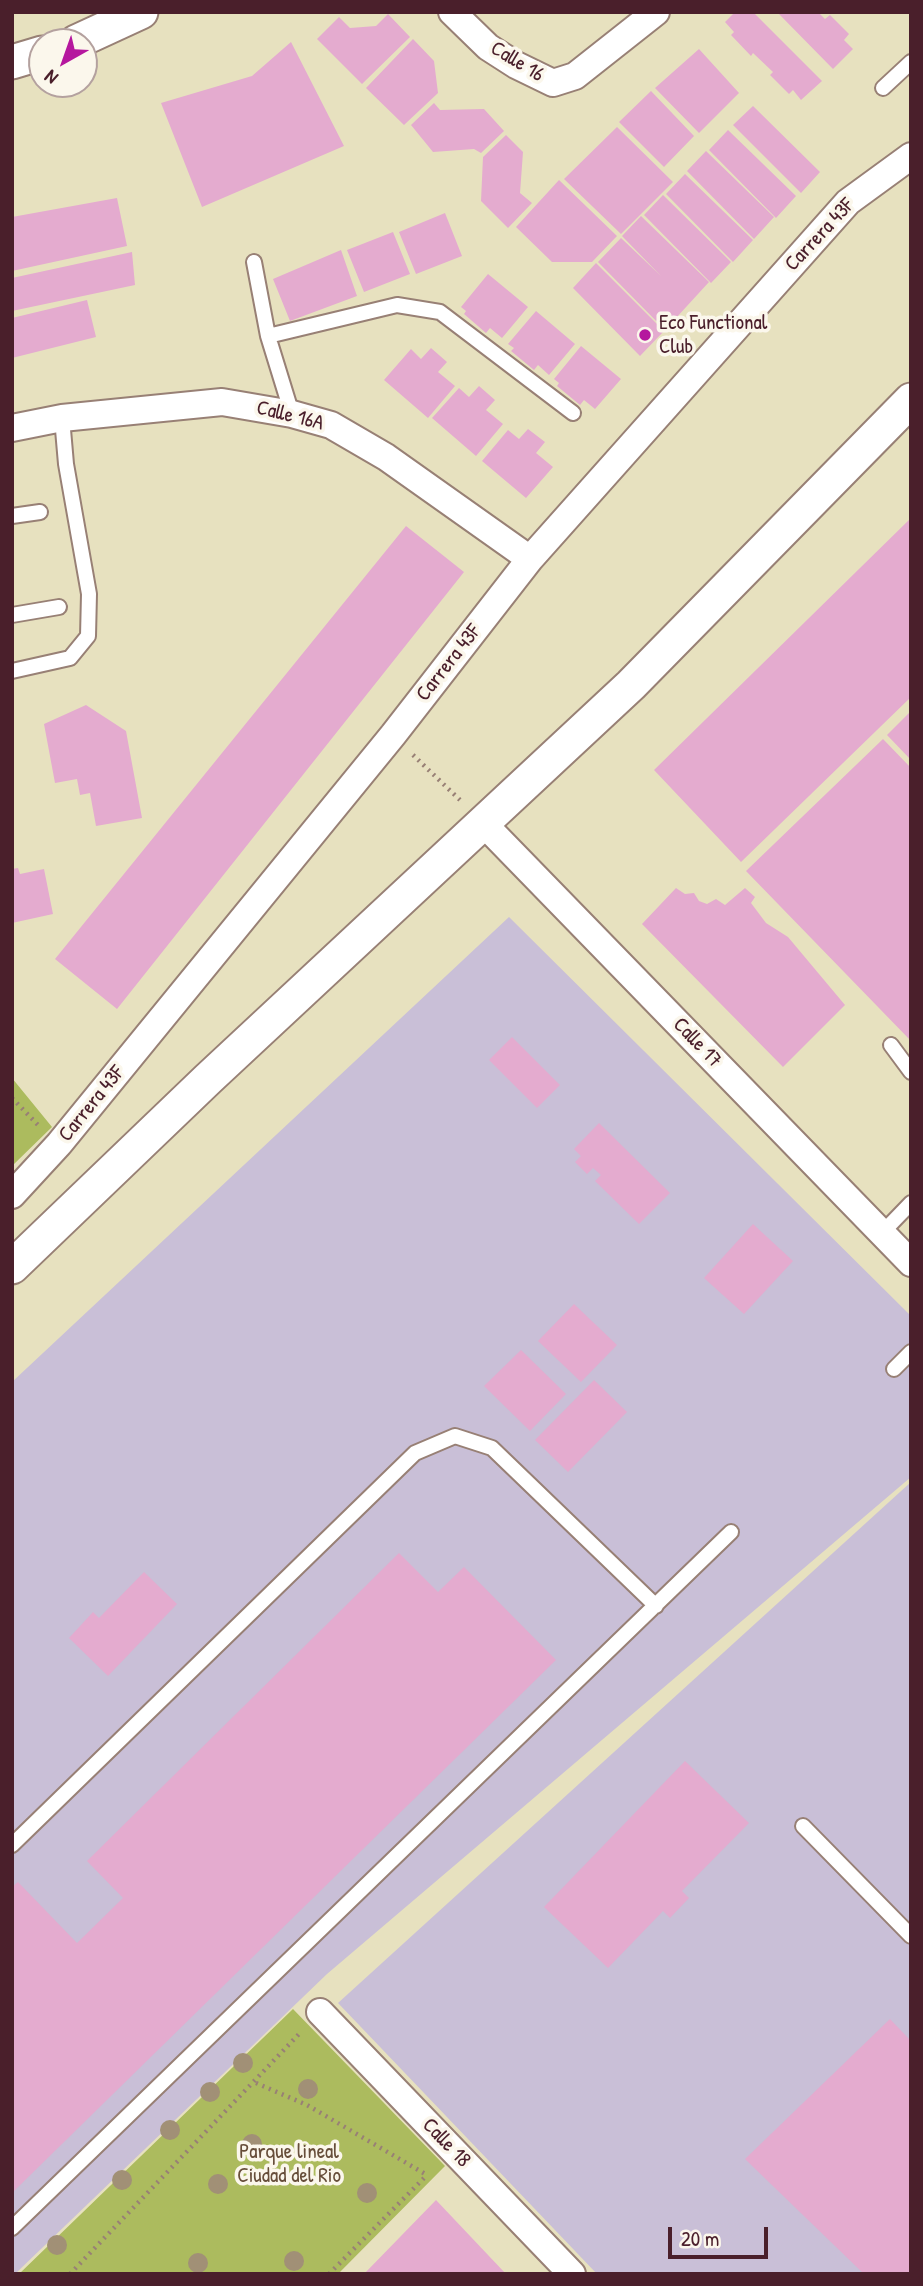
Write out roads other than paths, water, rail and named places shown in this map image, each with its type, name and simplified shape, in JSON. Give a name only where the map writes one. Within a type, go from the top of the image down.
[{"type":"street","points":[[98,32],[141,12]]},
{"type":"street","name":"Calle 16","points":[[452,12],[488,47],[516,65],[553,83],[575,76],[656,12]]},
{"type":"street","name":"Carrera 43F","points":[[12,1195],[59,1144],[393,735],[530,559],[848,202],[911,156]]},
{"type":"street","points":[[14,1261],[631,685],[911,400]]},
{"type":"street","name":"Calle 16A","points":[[12,428],[62,418],[222,402],[292,414],[331,425],[386,457],[530,559]]},
{"type":"street","name":"Calle 17","points":[[483,823],[911,1263]]},
{"type":"street","name":"Calle 18","points":[[320,2012],[572,2274]]},
{"type":"lane","points":[[883,88],[911,62]]},
{"type":"lane","points":[[254,262],[268,336],[292,414]]},
{"type":"lane","points":[[268,336],[397,305],[440,312],[573,413]]},
{"type":"lane","points":[[12,671],[70,658],[88,636],[89,594],[66,464],[62,418]]},
{"type":"lane","points":[[12,516],[40,512]]},
{"type":"lane","points":[[12,615],[59,607]]},
{"type":"lane","points":[[891,1045],[911,1072]]},
{"type":"lane","points":[[881,1234],[911,1203]]},
{"type":"lane","points":[[894,1369],[911,1352]]},
{"type":"lane","points":[[12,1845],[415,1453],[455,1436],[492,1448],[656,1606]]},
{"type":"lane","points":[[12,2228],[731,1532]]},
{"type":"lane","points":[[803,1826],[911,1936]]},
{"type":"place","name":"Eco Functional Club","points":[[645,335]]},
{"type":"park label","name":"Parque lineal Ciudad del Rio","points":[[289,2164]]}]
